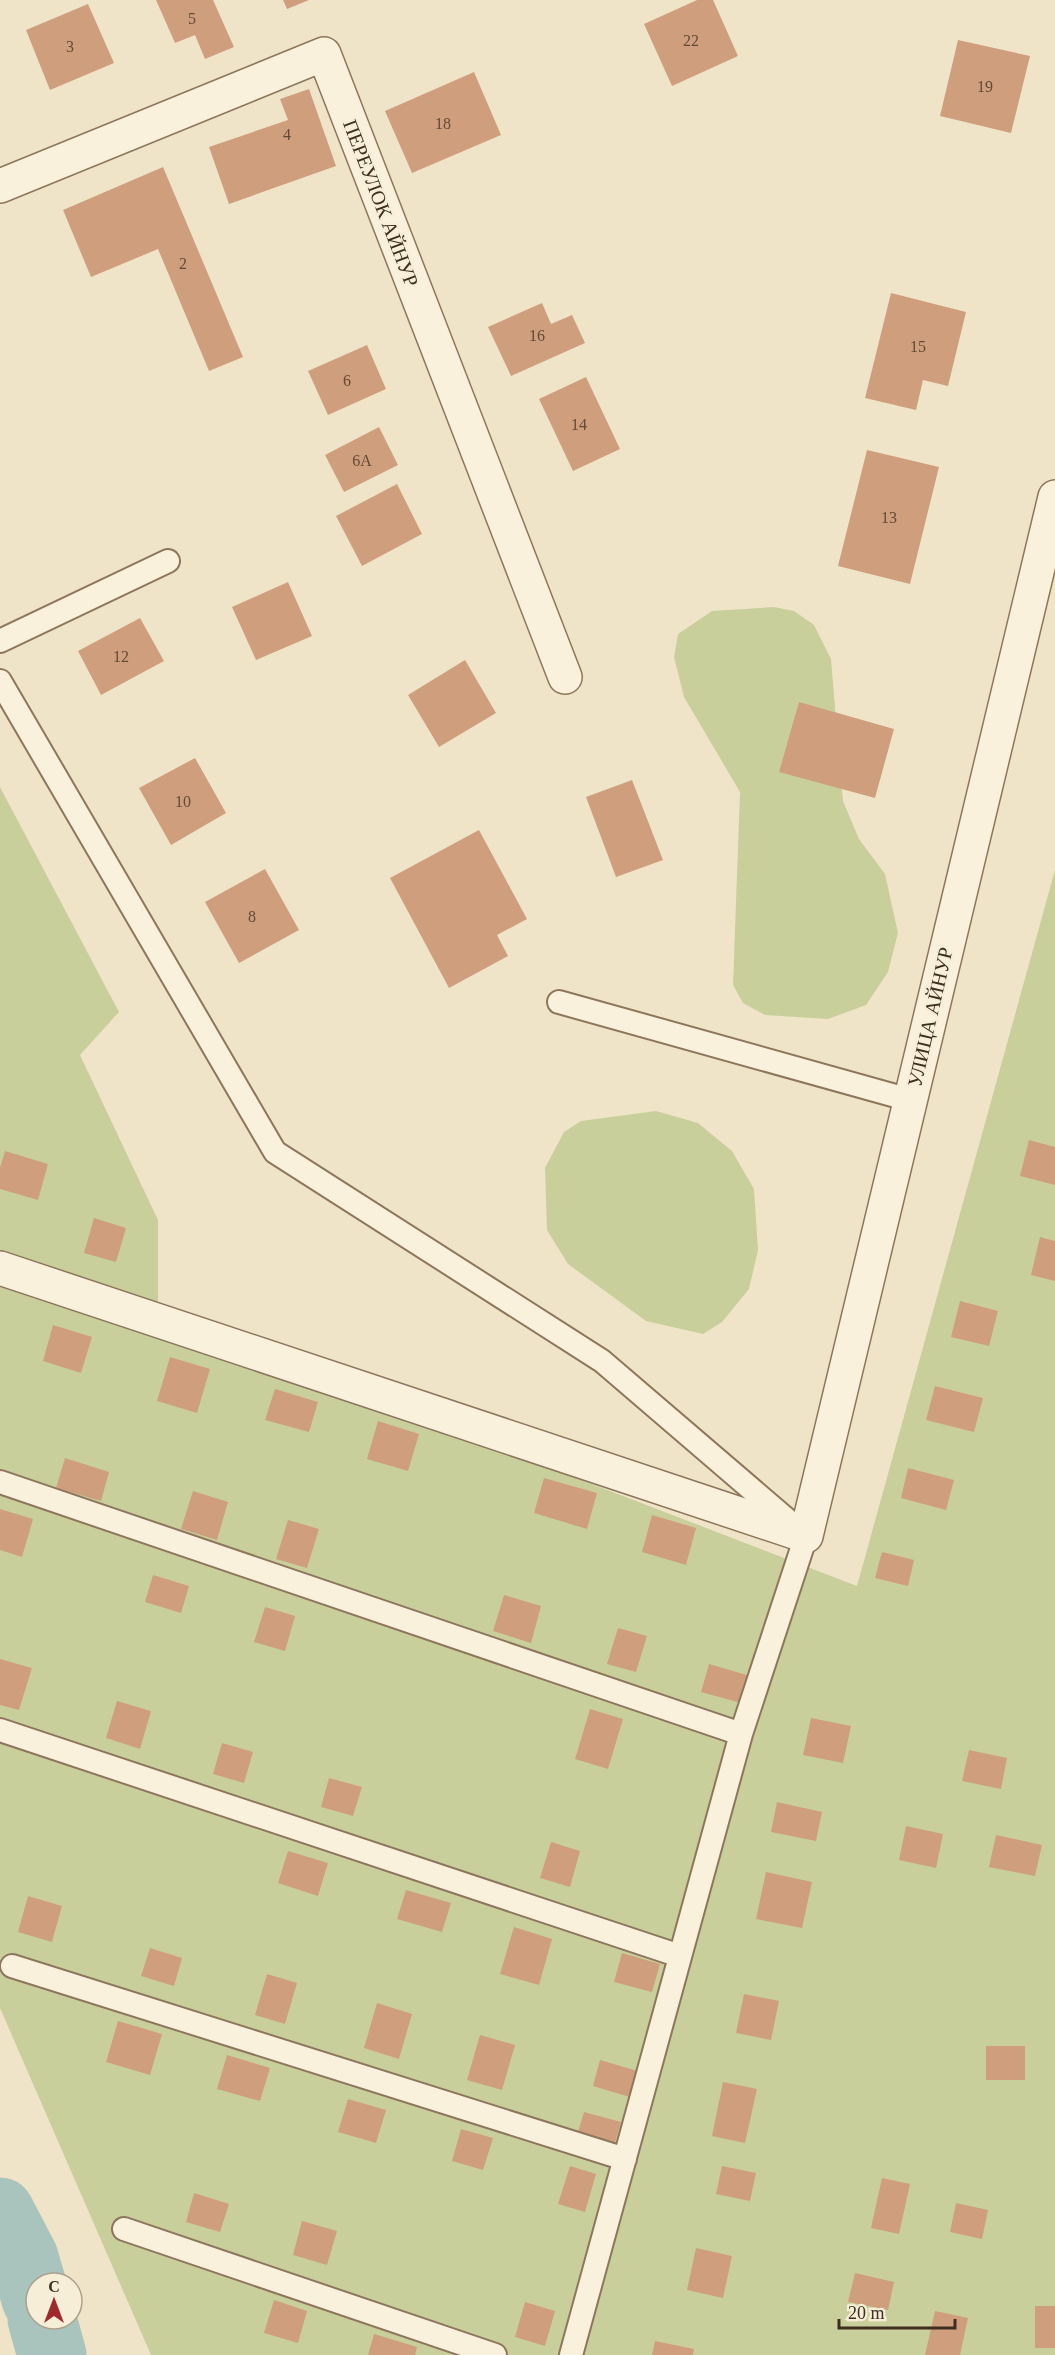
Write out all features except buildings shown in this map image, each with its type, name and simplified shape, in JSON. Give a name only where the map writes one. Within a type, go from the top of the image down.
[{"type":"street","name":"ПЕРЕУЛОК АЙНУР","points":[[0,186],[324,54],[565,677]]},
{"type":"street","name":"УЛИЦА АЙНУР","points":[[806,1536],[1055,497]]},
{"type":"street","points":[[0,1269],[806,1536]]},
{"type":"lane","points":[[0,641],[168,561]]},
{"type":"lane","points":[[0,681],[275,1152],[602,1361],[806,1536],[741,1734],[571,2355]]},
{"type":"lane","points":[[559,1002],[910,1100]]},
{"type":"lane","points":[[0,1482],[741,1734]]},
{"type":"lane","points":[[0,1730],[680,1956]]},
{"type":"lane","points":[[12,1965],[625,2159]]},
{"type":"lane","points":[[124,2229],[495,2355]]},
{"type":"green space","points":[[774,607],[794,611],[814,625],[831,659],[843,801],[859,839],[885,874],[898,933],[888,972],[866,1005],[828,1019],[765,1015],[743,1003],[733,985],[740,792],[684,697],[674,657],[678,634],[712,611]]},
{"type":"green space","points":[[0,787],[119,1012],[80,1055],[158,1220],[158,1317],[857,1586],[1055,870],[1055,2355],[151,2355],[0,2008]]},
{"type":"green space","points":[[656,1111],[698,1123],[732,1151],[754,1189],[758,1250],[749,1289],[722,1322],[703,1334],[646,1321],[568,1264],[547,1230],[545,1168],[564,1132],[581,1121]]},
{"type":"waterway","points":[[0,2212],[24,2258],[28,2271]]},
{"type":"waterway","points":[[45,2331],[52,2355]]}]
